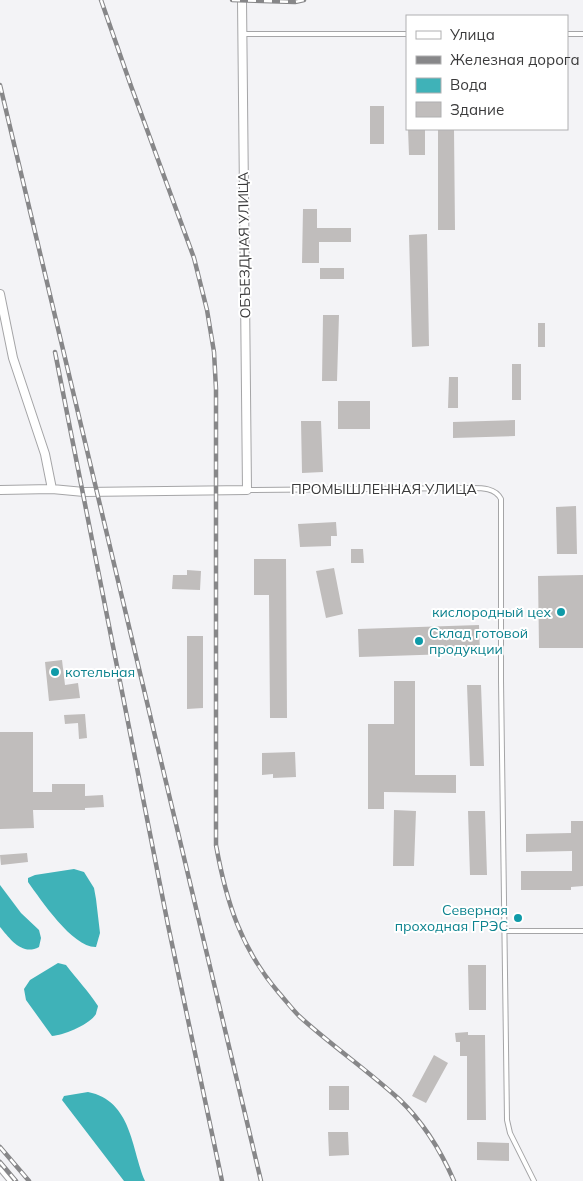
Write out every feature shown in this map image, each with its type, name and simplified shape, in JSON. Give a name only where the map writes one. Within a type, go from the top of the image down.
[{"type":"street","name":"ОБЪЕЗДНАЯ УЛИЦА","points":[[242,0],[247,490]]},
{"type":"street","points":[[0,294],[13,358],[45,454],[52,489]]},
{"type":"street","name":"ПРОМЫШЛЕННАЯ УЛИЦА","points":[[0,490],[52,489],[84,492],[247,490]]},
{"type":"lane","points":[[242,34],[406,34]]},
{"type":"lane","points":[[568,34],[583,34]]},
{"type":"lane","name":"ПРОМЫШЛЕННАЯ УЛИЦА","points":[[247,490],[435,487],[487,489],[499,495],[502,503],[501,681],[505,931]]},
{"type":"lane","points":[[534,1181],[510,1133],[507,1120],[505,931],[583,931]]},
{"type":"lane","points":[[0,1170],[10,1181]]},
{"type":"water","points":[[74,869],[84,872],[94,888],[100,933],[96,947],[77,940],[68,932],[49,911],[28,882],[28,878],[35,875]]},
{"type":"water","points":[[0,885],[21,913],[39,930],[41,938],[39,947],[33,949],[22,948],[12,941],[0,927]]},
{"type":"water","points":[[58,963],[66,965],[98,1006],[93,1018],[82,1026],[63,1034],[52,1036],[26,1000],[24,989],[30,980]]},
{"type":"water","points":[[88,1092],[103,1097],[114,1105],[122,1115],[128,1127],[145,1181],[124,1181],[62,1100],[64,1096]]},
{"type":"building","points":[[370,106],[384,106],[384,144],[370,144]]},
{"type":"building","points":[[408,130],[425,130],[425,155],[409,155]]},
{"type":"building","points":[[438,130],[454,130],[455,230],[438,230]]},
{"type":"building","points":[[303,209],[317,209],[317,228],[351,228],[351,242],[319,242],[319,263],[302,263]]},
{"type":"building","points":[[427,234],[429,346],[412,347],[409,235]]},
{"type":"building","points":[[320,268],[344,268],[344,279],[320,279]]},
{"type":"building","points":[[323,315],[339,315],[337,381],[322,381]]},
{"type":"building","points":[[538,323],[545,323],[545,347],[538,347]]},
{"type":"building","points":[[512,364],[521,364],[521,400],[512,400]]},
{"type":"building","points":[[449,377],[458,377],[458,408],[448,408]]},
{"type":"building","points":[[338,401],[370,401],[370,429],[338,429]]},
{"type":"building","points":[[515,420],[515,436],[453,438],[453,422]]},
{"type":"building","points":[[301,421],[321,421],[323,472],[302,473]]},
{"type":"building","points":[[576,506],[577,554],[557,554],[556,507]]},
{"type":"building","points":[[336,522],[337,536],[331,536],[331,546],[300,547],[298,524]]},
{"type":"building","points":[[351,549],[363,549],[364,563],[351,563]]},
{"type":"building","points":[[254,559],[286,559],[287,718],[270,718],[269,595],[254,595]]},
{"type":"building","points":[[334,568],[343,614],[326,618],[316,571]]},
{"type":"building","points":[[187,570],[201,571],[200,590],[172,589],[173,575],[187,575]]},
{"type":"building","name":"кислородный цех","points":[[583,575],[583,648],[539,648],[538,576]]},
{"type":"building","name":"Склад готовой продукции","points":[[479,625],[480,653],[359,657],[358,629]]},
{"type":"building","points":[[187,636],[203,636],[203,708],[187,709]]},
{"type":"building","name":"котельная","points":[[62,660],[65,685],[78,683],[80,698],[49,701],[45,662]]},
{"type":"building","points":[[394,681],[415,681],[415,775],[456,775],[456,793],[384,792],[384,809],[368,809],[368,724],[394,724]]},
{"type":"building","points":[[467,685],[481,685],[484,766],[470,766]]},
{"type":"building","points":[[85,714],[87,738],[79,739],[78,723],[65,724],[64,715]]},
{"type":"building","points":[[0,732],[33,732],[33,792],[52,792],[52,784],[85,784],[85,796],[103,795],[104,807],[85,808],[85,810],[33,810],[34,828],[0,829]]},
{"type":"building","points":[[295,752],[296,777],[273,778],[273,774],[262,775],[262,753]]},
{"type":"building","points":[[394,810],[416,811],[414,866],[393,866]]},
{"type":"building","points":[[468,811],[485,811],[487,875],[470,875]]},
{"type":"building","points":[[571,821],[583,821],[583,886],[571,887],[571,890],[521,890],[521,871],[572,871],[572,851],[526,852],[526,834],[571,833]]},
{"type":"building","points":[[27,853],[28,862],[1,865],[0,855]]},
{"type":"building","points":[[468,965],[486,965],[486,1010],[469,1010]]},
{"type":"building","points":[[468,1032],[468,1035],[485,1035],[486,1120],[467,1120],[467,1056],[460,1056],[460,1042],[456,1042],[455,1033]]},
{"type":"building","points":[[434,1055],[448,1063],[426,1103],[412,1096]]},
{"type":"building","points":[[329,1086],[349,1086],[349,1110],[329,1110]]},
{"type":"building","points":[[328,1132],[348,1132],[349,1155],[329,1156]]},
{"type":"building","points":[[477,1142],[509,1143],[509,1161],[477,1160]]},
{"type":"railway","points":[[101,0],[194,258],[207,310],[214,352],[216,389],[216,845],[230,905],[245,942],[279,993],[299,1016],[399,1099],[430,1137],[454,1181]]},
{"type":"railway","points":[[232,0],[295,2],[304,0]]},
{"type":"railway","points":[[0,85],[261,1181]]},
{"type":"railway","points":[[55,352],[168,925],[222,1181]]},
{"type":"railway","points":[[0,1147],[29,1181]]},
{"type":"railway","points":[[0,1162],[16,1181]]},
{"type":"place","name":"кислородный цех","points":[[561,612]]},
{"type":"place","name":"Склад готовой продукции","points":[[419,641]]},
{"type":"place","name":"котельная","points":[[55,672]]},
{"type":"place","name":"Северная проходная ГРЭС","points":[[518,918]]}]
